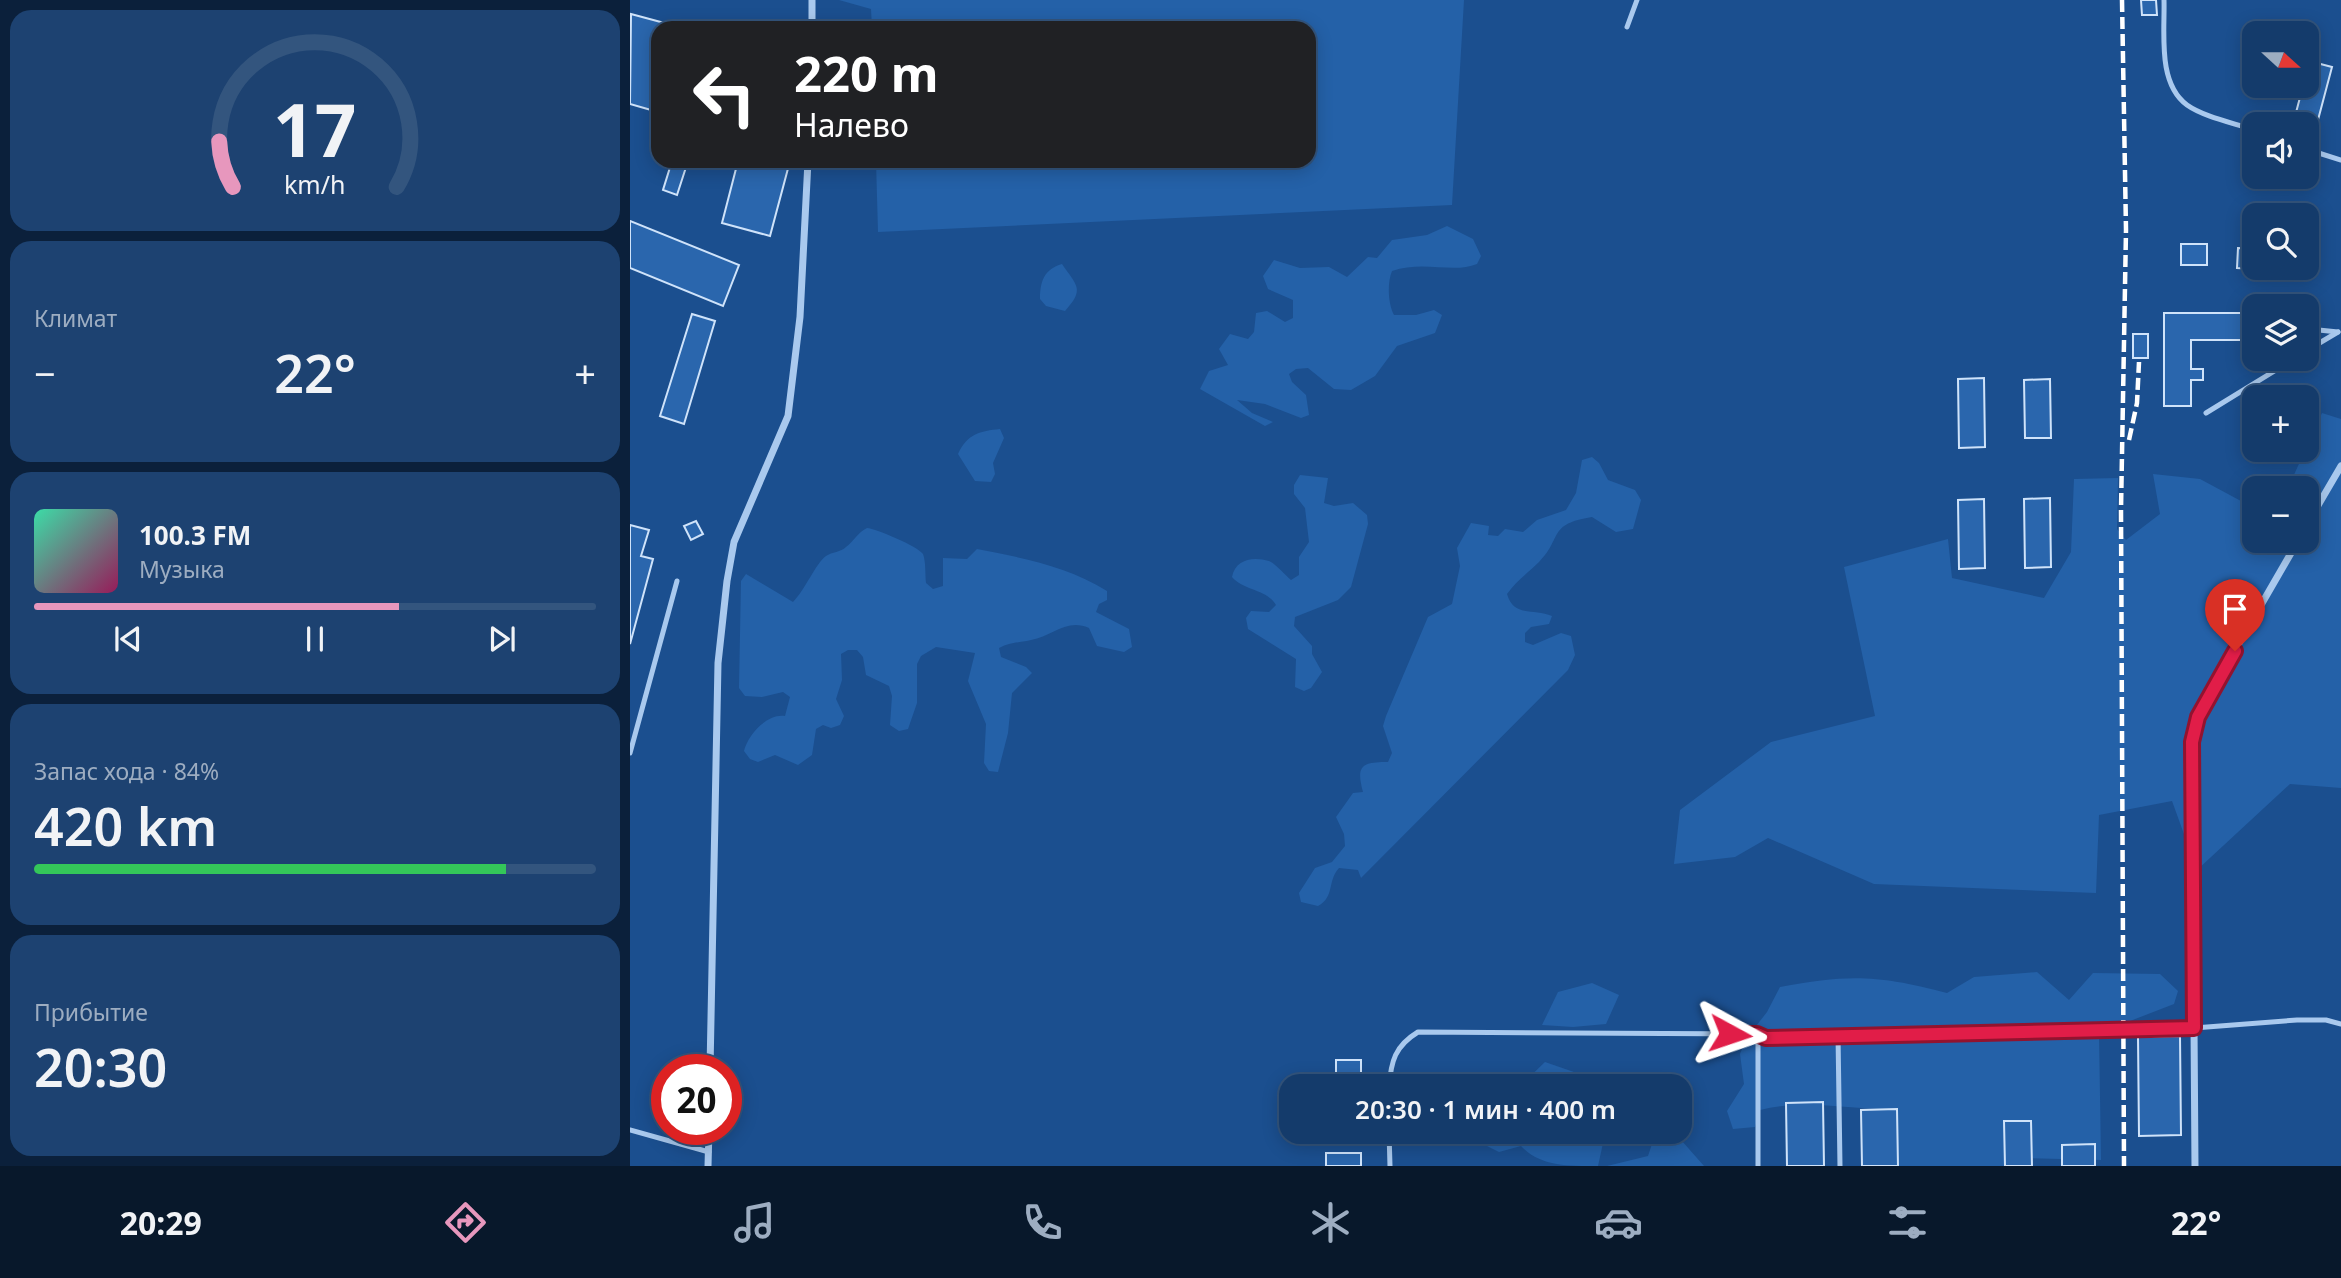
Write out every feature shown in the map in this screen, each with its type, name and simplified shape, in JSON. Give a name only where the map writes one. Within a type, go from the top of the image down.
[{"type":"street","points":[[812,0],[812,21]]},
{"type":"street","points":[[710,1054],[718,663],[727,581],[734,542],[788,416],[800,317],[808,168]]},
{"type":"street","points":[[2319,504],[2341,466]]},
{"type":"street","points":[[2195,1166],[2192,742],[2198,717],[2209,695],[2291,553]]},
{"type":"street","points":[[708,1166],[709,1145]]},
{"type":"lane","points":[[1627,27],[1637,0]]},
{"type":"lane","points":[[2164,0],[2165,61],[2175,92],[2187,105],[2242,126]]},
{"type":"lane","points":[[2319,153],[2341,160]]},
{"type":"lane","points":[[2319,330],[2340,332]]},
{"type":"lane","points":[[2319,344],[2340,332]]},
{"type":"lane","points":[[2206,413],[2274,371]]},
{"type":"lane","points":[[630,753],[677,581]]},
{"type":"lane","points":[[1390,1074],[1391,1059],[1404,1040],[1418,1032],[1757,1034],[1766,1038],[2194,1028],[2297,1020],[2326,1020],[2341,1024]]},
{"type":"lane","points":[[1838,1035],[1840,1166]]},
{"type":"lane","points":[[1758,1166],[1758,1044],[1766,1038]]},
{"type":"lane","points":[[630,1130],[709,1152]]},
{"type":"lane","points":[[1389,1144],[1390,1166]]},
{"type":"shaded area","points":[[839,0],[1464,0],[1452,205],[878,232],[876,168],[1316,168],[1316,21],[872,21],[871,9]]},
{"type":"shaded area","points":[[1447,226],[1473,239],[1481,256],[1477,264],[1468,267],[1415,267],[1392,271],[1389,293],[1394,315],[1416,315],[1434,310],[1442,315],[1435,333],[1397,346],[1375,376],[1351,390],[1334,389],[1308,368],[1296,369],[1289,374],[1292,382],[1306,395],[1309,415],[1301,418],[1265,404],[1237,400],[1252,413],[1273,422],[1265,426],[1200,389],[1209,371],[1228,365],[1219,349],[1230,334],[1248,339],[1254,332],[1256,313],[1267,311],[1285,322],[1293,318],[1293,300],[1268,289],[1263,276],[1274,260],[1300,268],[1329,267],[1347,277],[1368,257],[1377,258],[1392,240],[1427,235]]},
{"type":"shaded area","points":[[1062,264],[1077,288],[1075,297],[1065,311],[1046,306],[1040,299],[1044,277],[1051,269]]},
{"type":"shaded area","points":[[2322,413],[2341,419],[2341,788],[2290,784],[2197,870],[2172,801],[2099,815],[2096,893],[1874,884],[1768,838],[1735,857],[1674,864],[1680,810],[1771,742],[1875,716],[1844,567],[1948,539],[1952,578],[2044,598],[2071,552],[2074,479],[2118,478],[2117,529],[2126,540],[2160,514],[2153,474],[2200,479],[2242,502],[2242,553],[2319,553],[2319,476],[2293,476],[2300,462],[2319,462],[2319,420]]},
{"type":"shaded area","points":[[1000,429],[1004,438],[993,463],[995,474],[991,482],[975,481],[958,454],[975,435]]},
{"type":"shaded area","points":[[1592,457],[1599,463],[1608,480],[1635,490],[1641,500],[1633,529],[1616,532],[1592,517],[1568,524],[1558,533],[1539,562],[1507,594],[1510,602],[1520,609],[1552,616],[1549,624],[1531,627],[1525,633],[1525,642],[1533,645],[1561,633],[1571,636],[1575,655],[1568,670],[1361,878],[1358,870],[1339,868],[1323,902],[1318,906],[1301,902],[1299,893],[1315,868],[1332,862],[1345,846],[1344,834],[1336,817],[1353,793],[1363,792],[1360,776],[1363,767],[1372,763],[1388,762],[1392,753],[1383,726],[1386,716],[1428,617],[1452,604],[1460,566],[1457,548],[1471,523],[1489,526],[1488,535],[1498,536],[1505,529],[1523,532],[1537,520],[1566,510],[1576,493],[1582,460]]},
{"type":"shaded area","points":[[1300,475],[1328,478],[1324,503],[1334,506],[1353,503],[1367,515],[1368,524],[1351,587],[1338,600],[1295,617],[1294,626],[1312,646],[1312,654],[1322,672],[1311,688],[1304,691],[1295,687],[1296,659],[1248,629],[1246,618],[1251,611],[1269,612],[1276,605],[1267,596],[1232,577],[1241,563],[1256,559],[1272,562],[1291,580],[1299,575],[1299,557],[1309,542],[1305,508],[1294,494],[1294,485]]},
{"type":"shaded area","points":[[867,528],[897,538],[920,551],[924,557],[926,583],[933,589],[943,586],[943,558],[967,559],[977,549],[1060,569],[1092,582],[1107,591],[1107,600],[1099,604],[1096,612],[1129,629],[1132,647],[1124,652],[1097,646],[1089,628],[1073,625],[1039,638],[999,648],[1001,657],[1026,667],[1032,673],[1012,693],[1008,733],[998,772],[989,771],[984,763],[986,724],[968,681],[975,653],[936,647],[921,656],[917,664],[917,703],[908,729],[899,731],[890,725],[892,696],[889,686],[866,675],[863,657],[857,650],[848,650],[841,654],[842,680],[836,699],[844,716],[840,725],[831,728],[823,725],[816,729],[812,755],[798,765],[775,755],[758,762],[750,759],[744,751],[746,744],[766,721],[785,716],[790,697],[783,692],[762,697],[745,696],[739,688],[741,581],[746,574],[793,602],[822,559],[844,549]]},
{"type":"shaded area","points":[[2037,972],[2069,1000],[2093,973],[2160,974],[2178,991],[2174,1004],[2099,1033],[2101,1160],[2025,1158],[2015,1166],[1899,1166],[1896,1109],[1811,1105],[1777,1107],[1760,1110],[1755,1127],[1733,1129],[1727,1111],[1744,1084],[1740,1054],[1746,1039],[1767,1012],[1780,987],[1864,978],[1947,993],[1974,977]]},
{"type":"shaded area","points":[[1592,983],[1619,995],[1606,1024],[1573,1027],[1542,1025],[1558,992]]},
{"type":"shaded area","points":[[1545,1062],[1580,1074],[1533,1074]]},
{"type":"shaded area","points":[[1483,1144],[1603,1144],[1598,1166],[1565,1165],[1545,1161],[1528,1153],[1521,1146],[1499,1152]]},
{"type":"shaded area","points":[[1652,1144],[1685,1144],[1704,1166],[1607,1166],[1648,1156]]},
{"type":"building","points":[[2141,0],[2156,0],[2157,15],[2142,15]]},
{"type":"building","points":[[631,14],[657,21],[651,21],[651,110],[630,104]]},
{"type":"building","points":[[2319,64],[2332,67],[2319,116],[2319,112],[2296,112],[2300,98],[2319,98]]},
{"type":"building","points":[[670,168],[686,168],[677,195],[663,190]]},
{"type":"building","points":[[736,168],[788,168],[770,236],[722,223]]},
{"type":"building","points":[[630,221],[739,265],[723,306],[630,268]]},
{"type":"building","points":[[2181,244],[2207,244],[2207,265],[2181,265]]},
{"type":"building","points":[[2238,248],[2242,248],[2242,268],[2237,268]]},
{"type":"building","points":[[2164,313],[2242,313],[2242,340],[2191,340],[2191,369],[2203,369],[2203,380],[2191,380],[2191,406],[2164,406]]},
{"type":"building","points":[[692,314],[715,321],[684,424],[660,416]]},
{"type":"building","points":[[2133,334],[2148,334],[2148,358],[2133,358]]},
{"type":"building","points":[[1984,378],[1985,447],[1959,448],[1958,379]]},
{"type":"building","points":[[2050,379],[2051,438],[2025,438],[2024,380]]},
{"type":"building","points":[[2050,498],[2051,567],[2025,568],[2024,499]]},
{"type":"building","points":[[1984,499],[1985,568],[1959,569],[1958,500]]},
{"type":"building","points":[[696,521],[703,534],[691,540],[684,526]]},
{"type":"building","points":[[630,525],[649,530],[641,556],[653,559],[630,644]]},
{"type":"building","points":[[2180,1036],[2181,1135],[2139,1136],[2138,1037]]},
{"type":"building","points":[[1336,1060],[1361,1060],[1361,1074],[1336,1074]]},
{"type":"building","points":[[1823,1102],[1824,1166],[1787,1166],[1786,1103]]},
{"type":"building","points":[[1897,1109],[1898,1166],[1862,1166],[1861,1110]]},
{"type":"building","points":[[2004,1121],[2031,1121],[2032,1166],[2005,1166]]},
{"type":"building","points":[[2095,1144],[2095,1166],[2062,1166],[2062,1145]]},
{"type":"building","points":[[1326,1153],[1361,1153],[1361,1166],[1326,1166]]},
{"type":"railway","points":[[2122,0],[2126,230],[2121,510],[2124,1166]]},
{"type":"railway","points":[[2129,440],[2137,403],[2139,362]]},
{"type":"route","points":[[1730,1034],[1757,1034],[1766,1038],[2194,1028],[2192,742],[2198,717],[2235,651]]}]
